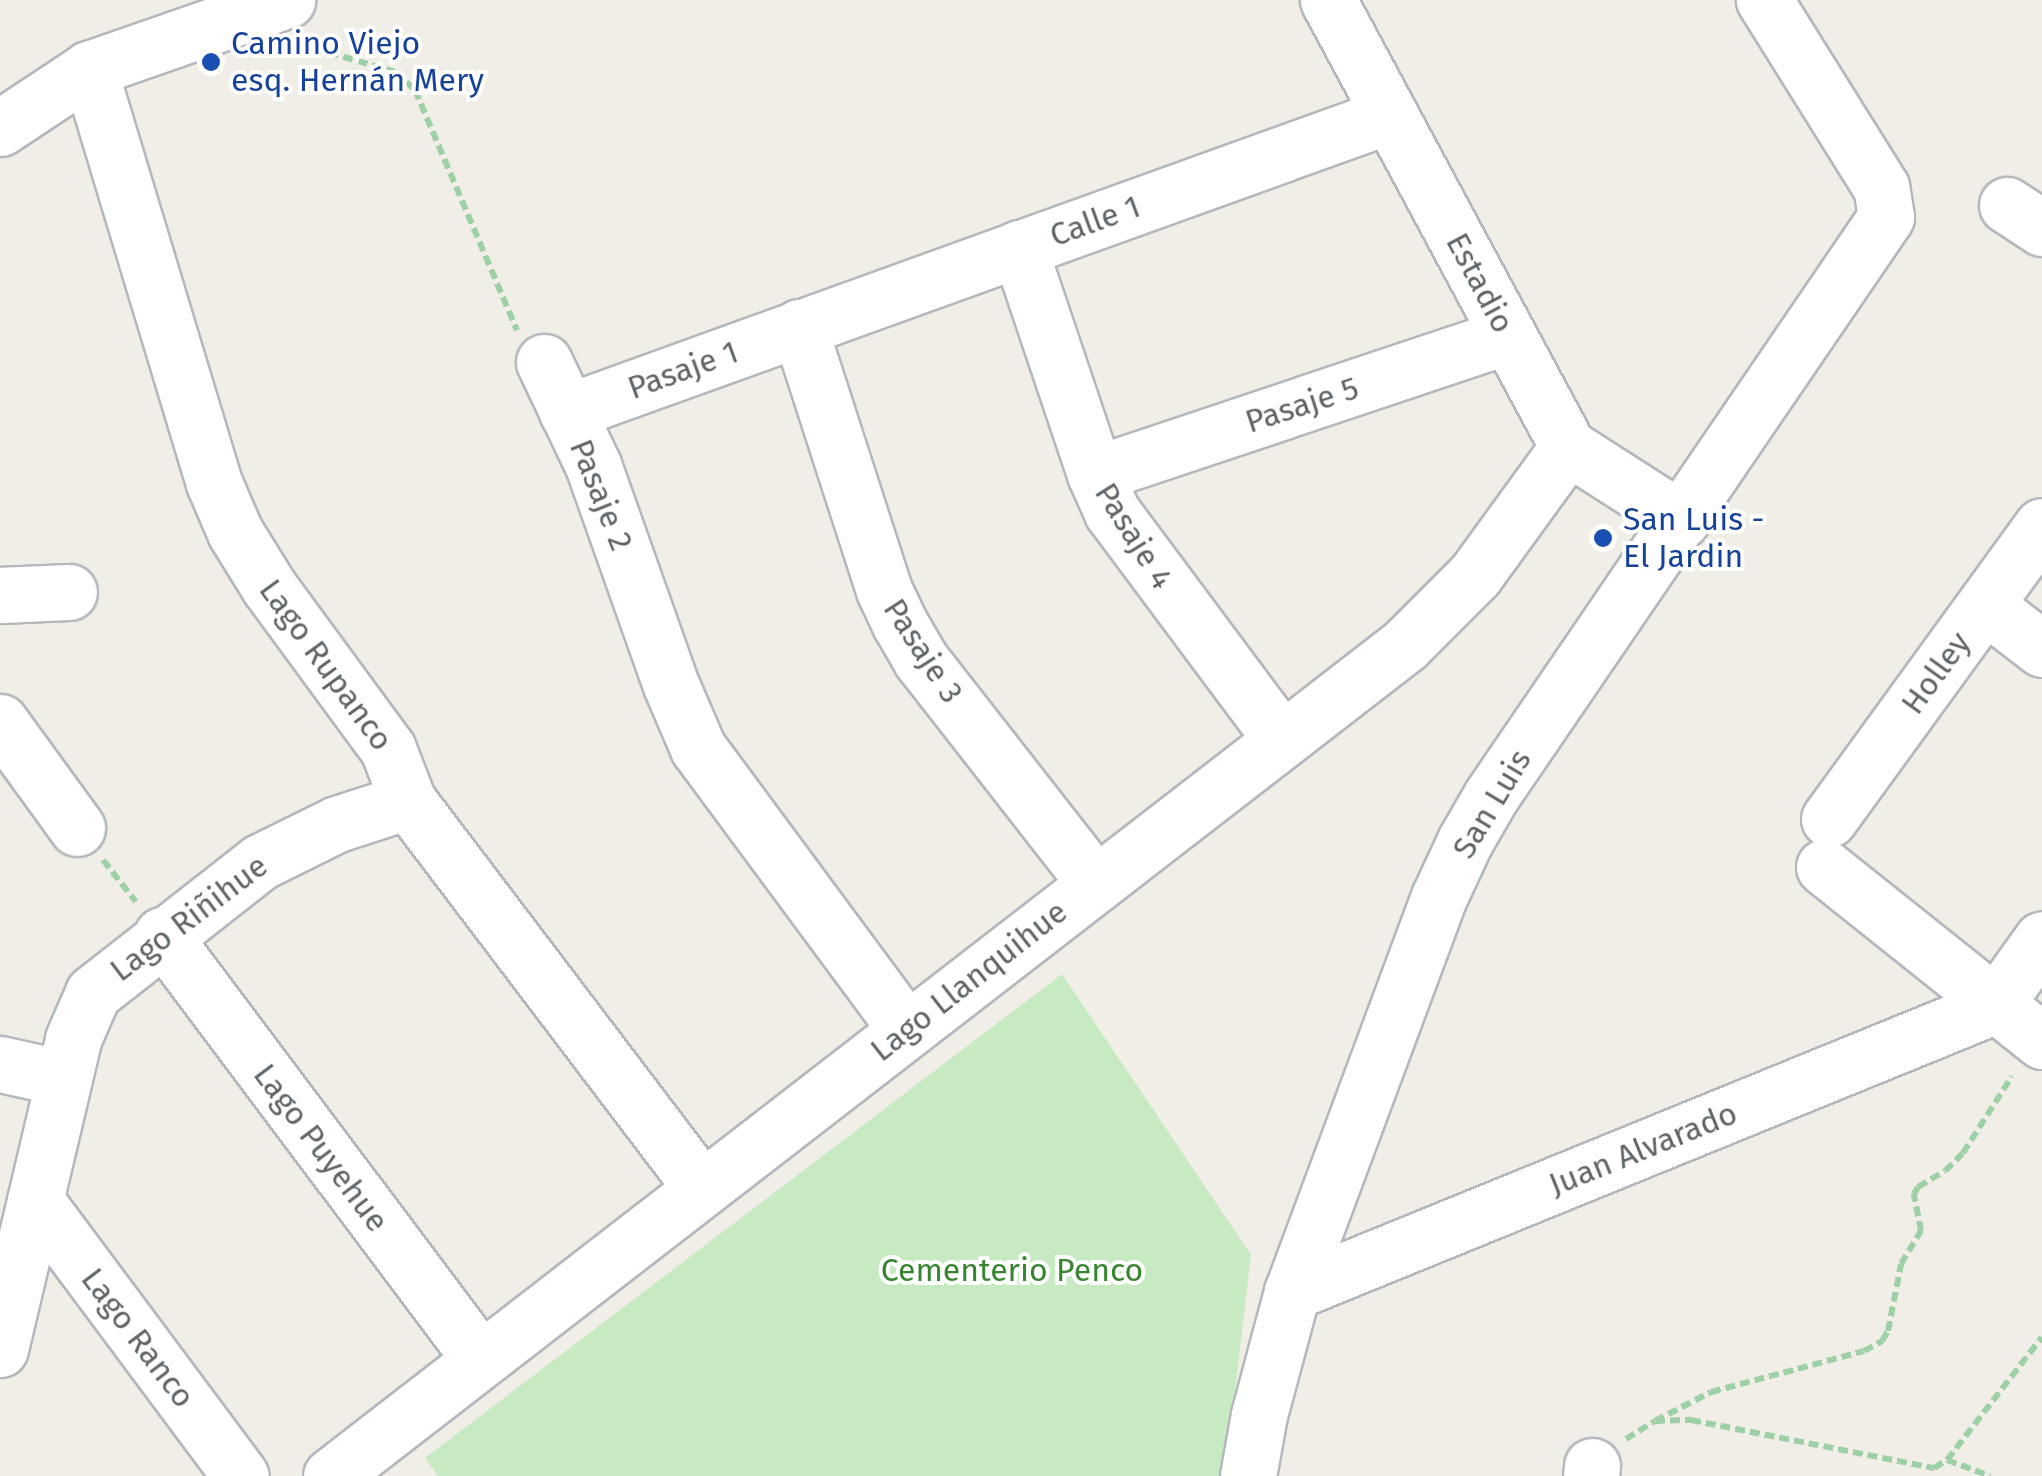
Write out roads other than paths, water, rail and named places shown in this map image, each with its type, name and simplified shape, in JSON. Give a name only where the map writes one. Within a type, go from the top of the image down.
[{"type":"street","name":"Estadio","points":[[1328,0],[1568,447],[1682,520]]},
{"type":"street","name":"San Luis","points":[[1248,1476],[1259,1415],[1292,1292],[1426,930],[1466,842],[1492,796],[1882,226],[1888,207],[1882,187],[1764,0]]},
{"type":"street","points":[[0,128],[160,21],[292,19]]},
{"type":"street","points":[[0,95],[89,70]]},
{"type":"street","name":"Lago Rupanco","points":[[89,70],[223,508],[269,586],[388,749],[408,801],[702,1188]]},
{"type":"street","name":"Calle 1","points":[[799,327],[1390,115]]},
{"type":"street","name":"Pasaje 4","points":[[1019,248],[1094,474],[1132,544],[1282,740]]},
{"type":"street","name":"Pasaje 1","points":[[567,412],[799,327]]},
{"type":"street","name":"Pasaje 3","points":[[799,327],[884,590],[900,624],[921,660],[1096,884]]},
{"type":"street","name":"Pasaje 5","points":[[1094,474],[1508,336]]},
{"type":"street","name":"Pasaje 2","points":[[544,362],[593,465],[670,685],[698,748],[907,1030]]},
{"type":"street","name":"Lago Llanquihue","points":[[331,1476],[1405,646],[1453,601],[1568,447]]},
{"type":"street","name":"Holley","points":[[1994,1006],[1826,843],[2042,526]]},
{"type":"street","points":[[0,595],[69,592]]},
{"type":"street","points":[[1985,605],[2042,649]]},
{"type":"street","points":[[0,722],[77,828]]},
{"type":"street","name":"Lago Riñihue","points":[[4,1317],[78,1025],[92,993],[232,881],[290,845],[337,824],[408,801]]},
{"type":"street","name":"Lago Puyehue","points":[[162,935],[480,1360]]},
{"type":"street","points":[[2039,1039],[1994,1006],[2042,939]]},
{"type":"street","name":"Juan Alvarado","points":[[1292,1292],[1994,1006]]},
{"type":"street","points":[[0,1064],[64,1078]]},
{"type":"street","name":"Lago Ranco","points":[[35,1200],[241,1476]]},
{"type":"place","name":"Camino Viejo esq. Hernán Mery","points":[[211,62]]},
{"type":"place","name":"San Luis - El Jardin","points":[[1603,538]]},
{"type":"park label","name":"Cementerio Penco","points":[[1012,1270]]}]
